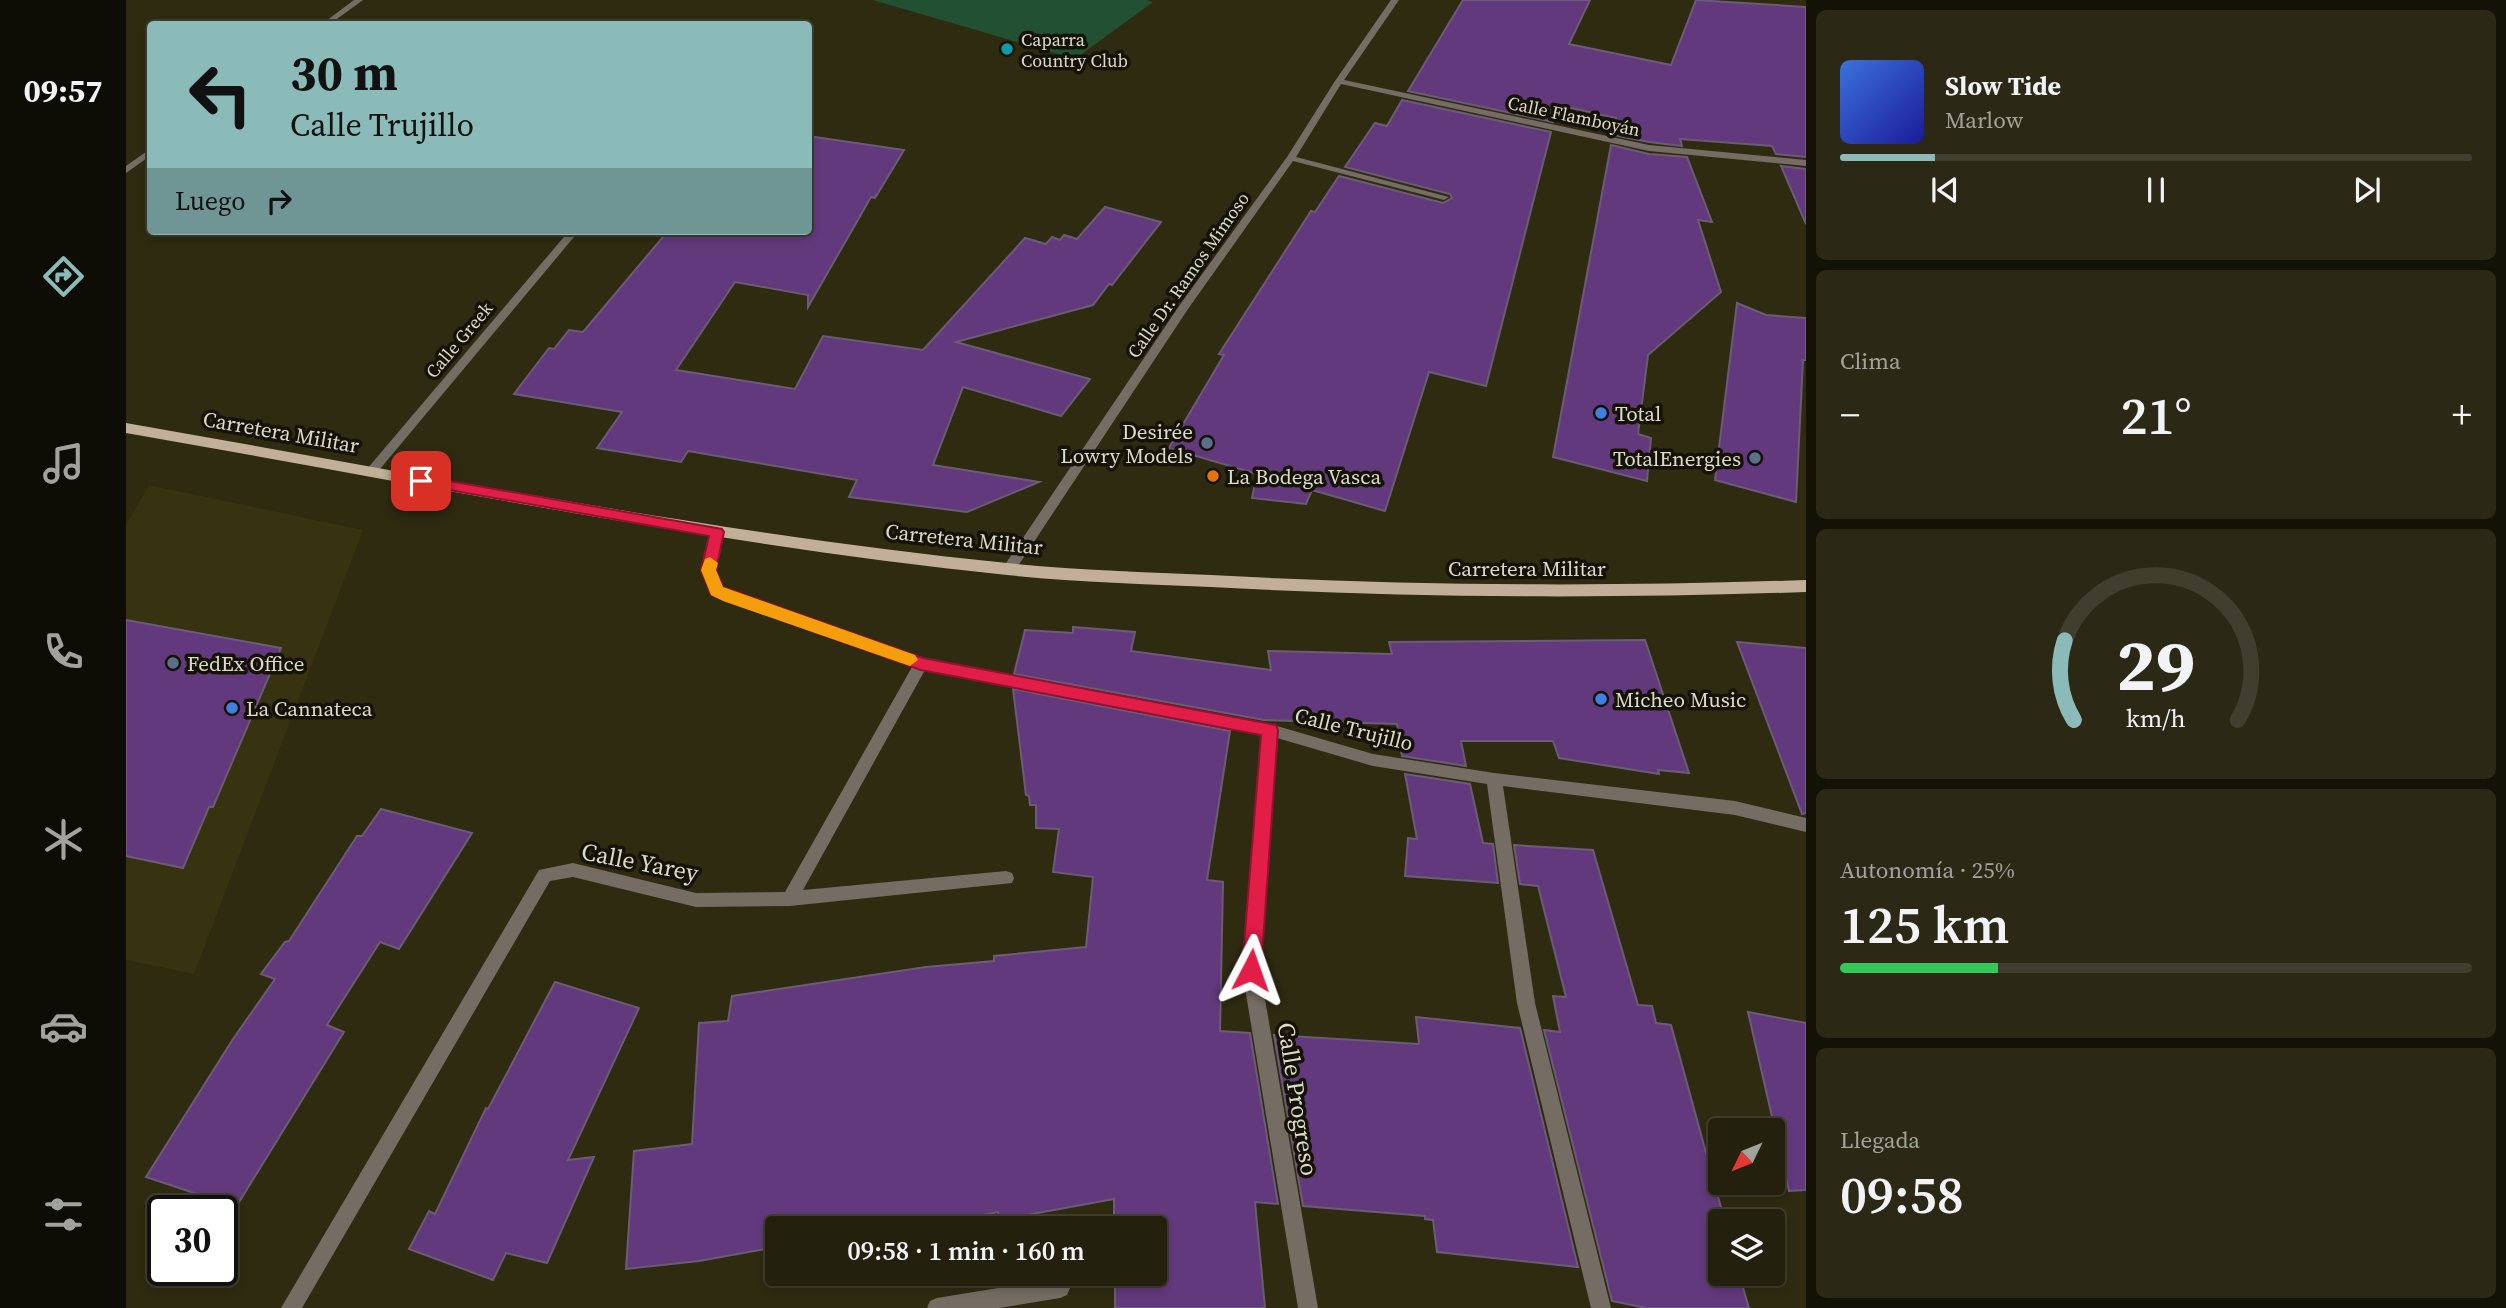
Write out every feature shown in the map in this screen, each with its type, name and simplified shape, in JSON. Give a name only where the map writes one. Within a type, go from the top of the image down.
[{"type":"main road","name":"Carretera Militar","points":[[126,428],[717,532],[1009,569],[1334,589],[1684,590],[1806,586]]},
{"type":"street","points":[[330,21],[359,0]]},
{"type":"street","name":"Calle Dr. Ramos Mimoso","points":[[1009,569],[1183,308],[1291,159],[1339,81],[1395,0]]},
{"type":"street","name":"Calle Flamboyán","points":[[1339,81],[1649,148],[1806,163]]},
{"type":"street","points":[[126,170],[147,154]]},
{"type":"street","points":[[1291,159],[1444,197]]},
{"type":"street","name":"Calle Greek","points":[[371,472],[571,235]]},
{"type":"street","name":"Calle Trujillo","points":[[717,532],[709,570],[716,591],[921,664],[1270,730],[1373,760],[1494,779],[1735,808],[1806,825]]},
{"type":"street","points":[[790,900],[921,664]]},
{"type":"street","name":"Calle Progreso","points":[[1270,730],[1251,970],[1308,1308]]},
{"type":"street","points":[[1494,779],[1527,1003],[1601,1308]]},
{"type":"street","name":"Calle Yarey","points":[[291,1308],[545,875],[573,870],[696,900],[790,900],[1006,878]]},
{"type":"street","points":[[937,1308],[1060,1289]]},
{"type":"shaded area","points":[[149,485],[363,530],[194,974],[126,960],[126,525]]},
{"type":"green space","points":[[873,0],[1147,0],[1153,2],[1075,59]]},
{"type":"building","points":[[1463,0],[1590,0],[1569,44],[1671,65],[1696,0],[1806,7],[1806,157],[1776,154],[1772,146],[1680,139],[1682,146],[1649,142],[1613,135],[1616,118],[1558,105],[1553,122],[1408,91]]},
{"type":"building","points":[[1402,100],[1551,132],[1486,386],[1429,372],[1385,511],[1312,490],[1306,504],[1252,498],[1257,474],[1169,448],[1224,355],[1219,354],[1311,211],[1315,212],[1339,176],[1443,203],[1452,198],[1450,194],[1345,167],[1375,123],[1387,126]]},
{"type":"building","points":[[812,137],[904,150],[875,198],[871,197],[808,307],[808,295],[735,282],[676,370],[795,389],[823,336],[923,350],[1025,238],[1046,244],[1052,237],[1060,240],[1064,235],[1077,239],[1105,207],[1161,222],[1093,305],[956,342],[1090,379],[1061,416],[963,387],[933,465],[1039,482],[967,512],[849,497],[857,480],[688,451],[681,462],[597,448],[622,412],[514,394],[549,348],[554,349],[569,330],[583,332],[665,235],[812,235]]},
{"type":"building","points":[[1611,145],[1649,154],[1687,157],[1712,222],[1698,220],[1721,292],[1648,355],[1638,434],[1651,438],[1647,481],[1553,457]]},
{"type":"building","points":[[1781,166],[1806,169],[1806,224]]},
{"type":"building","points":[[1737,303],[1766,315],[1806,318],[1806,360],[1803,360],[1796,502],[1715,480]]},
{"type":"building","points":[[126,620],[281,648],[213,807],[209,807],[183,868],[126,856]]},
{"type":"building","points":[[1073,627],[1135,632],[1131,651],[1271,670],[1268,651],[1392,654],[1389,642],[1645,640],[1689,773],[1658,770],[1659,774],[1559,758],[1553,741],[1461,741],[1466,766],[1402,756],[1397,724],[1264,720],[1014,674],[1025,630],[1073,633]]},
{"type":"building","points":[[1737,642],[1806,648],[1806,813],[1802,814]]},
{"type":"building","points":[[1013,689],[1230,731],[1207,880],[1223,882],[1220,1031],[1250,1033],[1278,1204],[1255,1202],[1265,1308],[1115,1308],[1115,1286],[1167,1286],[1167,1216],[1114,1216],[1114,1199],[1021,1216],[998,1216],[998,1212],[979,1216],[765,1216],[765,1249],[699,1261],[626,1269],[634,1151],[692,1144],[699,1023],[728,1021],[732,996],[926,967],[994,961],[994,956],[1086,947],[1093,877],[1053,872],[1059,829],[1036,828],[1036,805],[1030,805],[1029,796],[1026,795]]},
{"type":"building","points":[[1405,774],[1470,784],[1483,843],[1493,844],[1498,883],[1405,876],[1408,838],[1417,839]]},
{"type":"building","points":[[381,809],[472,833],[399,949],[380,942],[327,1025],[344,1032],[238,1204],[238,1195],[200,1195],[146,1177],[233,1039],[275,979],[261,974],[285,942],[289,941],[357,836],[362,836]]},
{"type":"building","points":[[1514,845],[1593,850],[1638,1005],[1652,1006],[1656,1023],[1671,1025],[1708,1160],[1708,1195],[1718,1195],[1721,1209],[1708,1209],[1708,1286],[1743,1286],[1749,1308],[1646,1308],[1612,1301],[1544,1030],[1560,1032],[1553,996],[1566,997],[1538,886],[1520,884]]},
{"type":"building","points":[[555,982],[639,1008],[568,1160],[594,1157],[547,1263],[506,1253],[493,1280],[409,1249],[429,1211],[435,1214],[486,1108],[488,1109]]},
{"type":"building","points":[[1748,1012],[1806,1023],[1806,1190],[1789,1191],[1785,1174],[1785,1118],[1772,1118]]},
{"type":"building","points":[[1416,1017],[1520,1028],[1578,1267],[1437,1252],[1433,1220],[1425,1219],[1425,1216],[1303,1206],[1274,1035],[1419,1044]]},
{"type":"slow traffic","points":[[710,563],[709,570],[716,591],[728,597],[910,660]]},
{"type":"place","name":"Caparra Country Club","points":[[1007,49]]},
{"type":"place","name":"Total","points":[[1601,413]]},
{"type":"place","name":"Desirée Lowry Models","points":[[1207,443]]},
{"type":"place","name":"TotalEnergies","points":[[1755,458]]},
{"type":"place","name":"La Bodega Vasca","points":[[1213,476]]},
{"type":"place","name":"FedEx Office","points":[[173,663]]},
{"type":"place","name":"Micheo Music","points":[[1601,699]]},
{"type":"place","name":"La Cannateca","points":[[232,708]]},
{"type":"route","points":[[421,481],[717,532],[709,570],[716,591],[921,664],[1270,730],[1251,970]]}]
